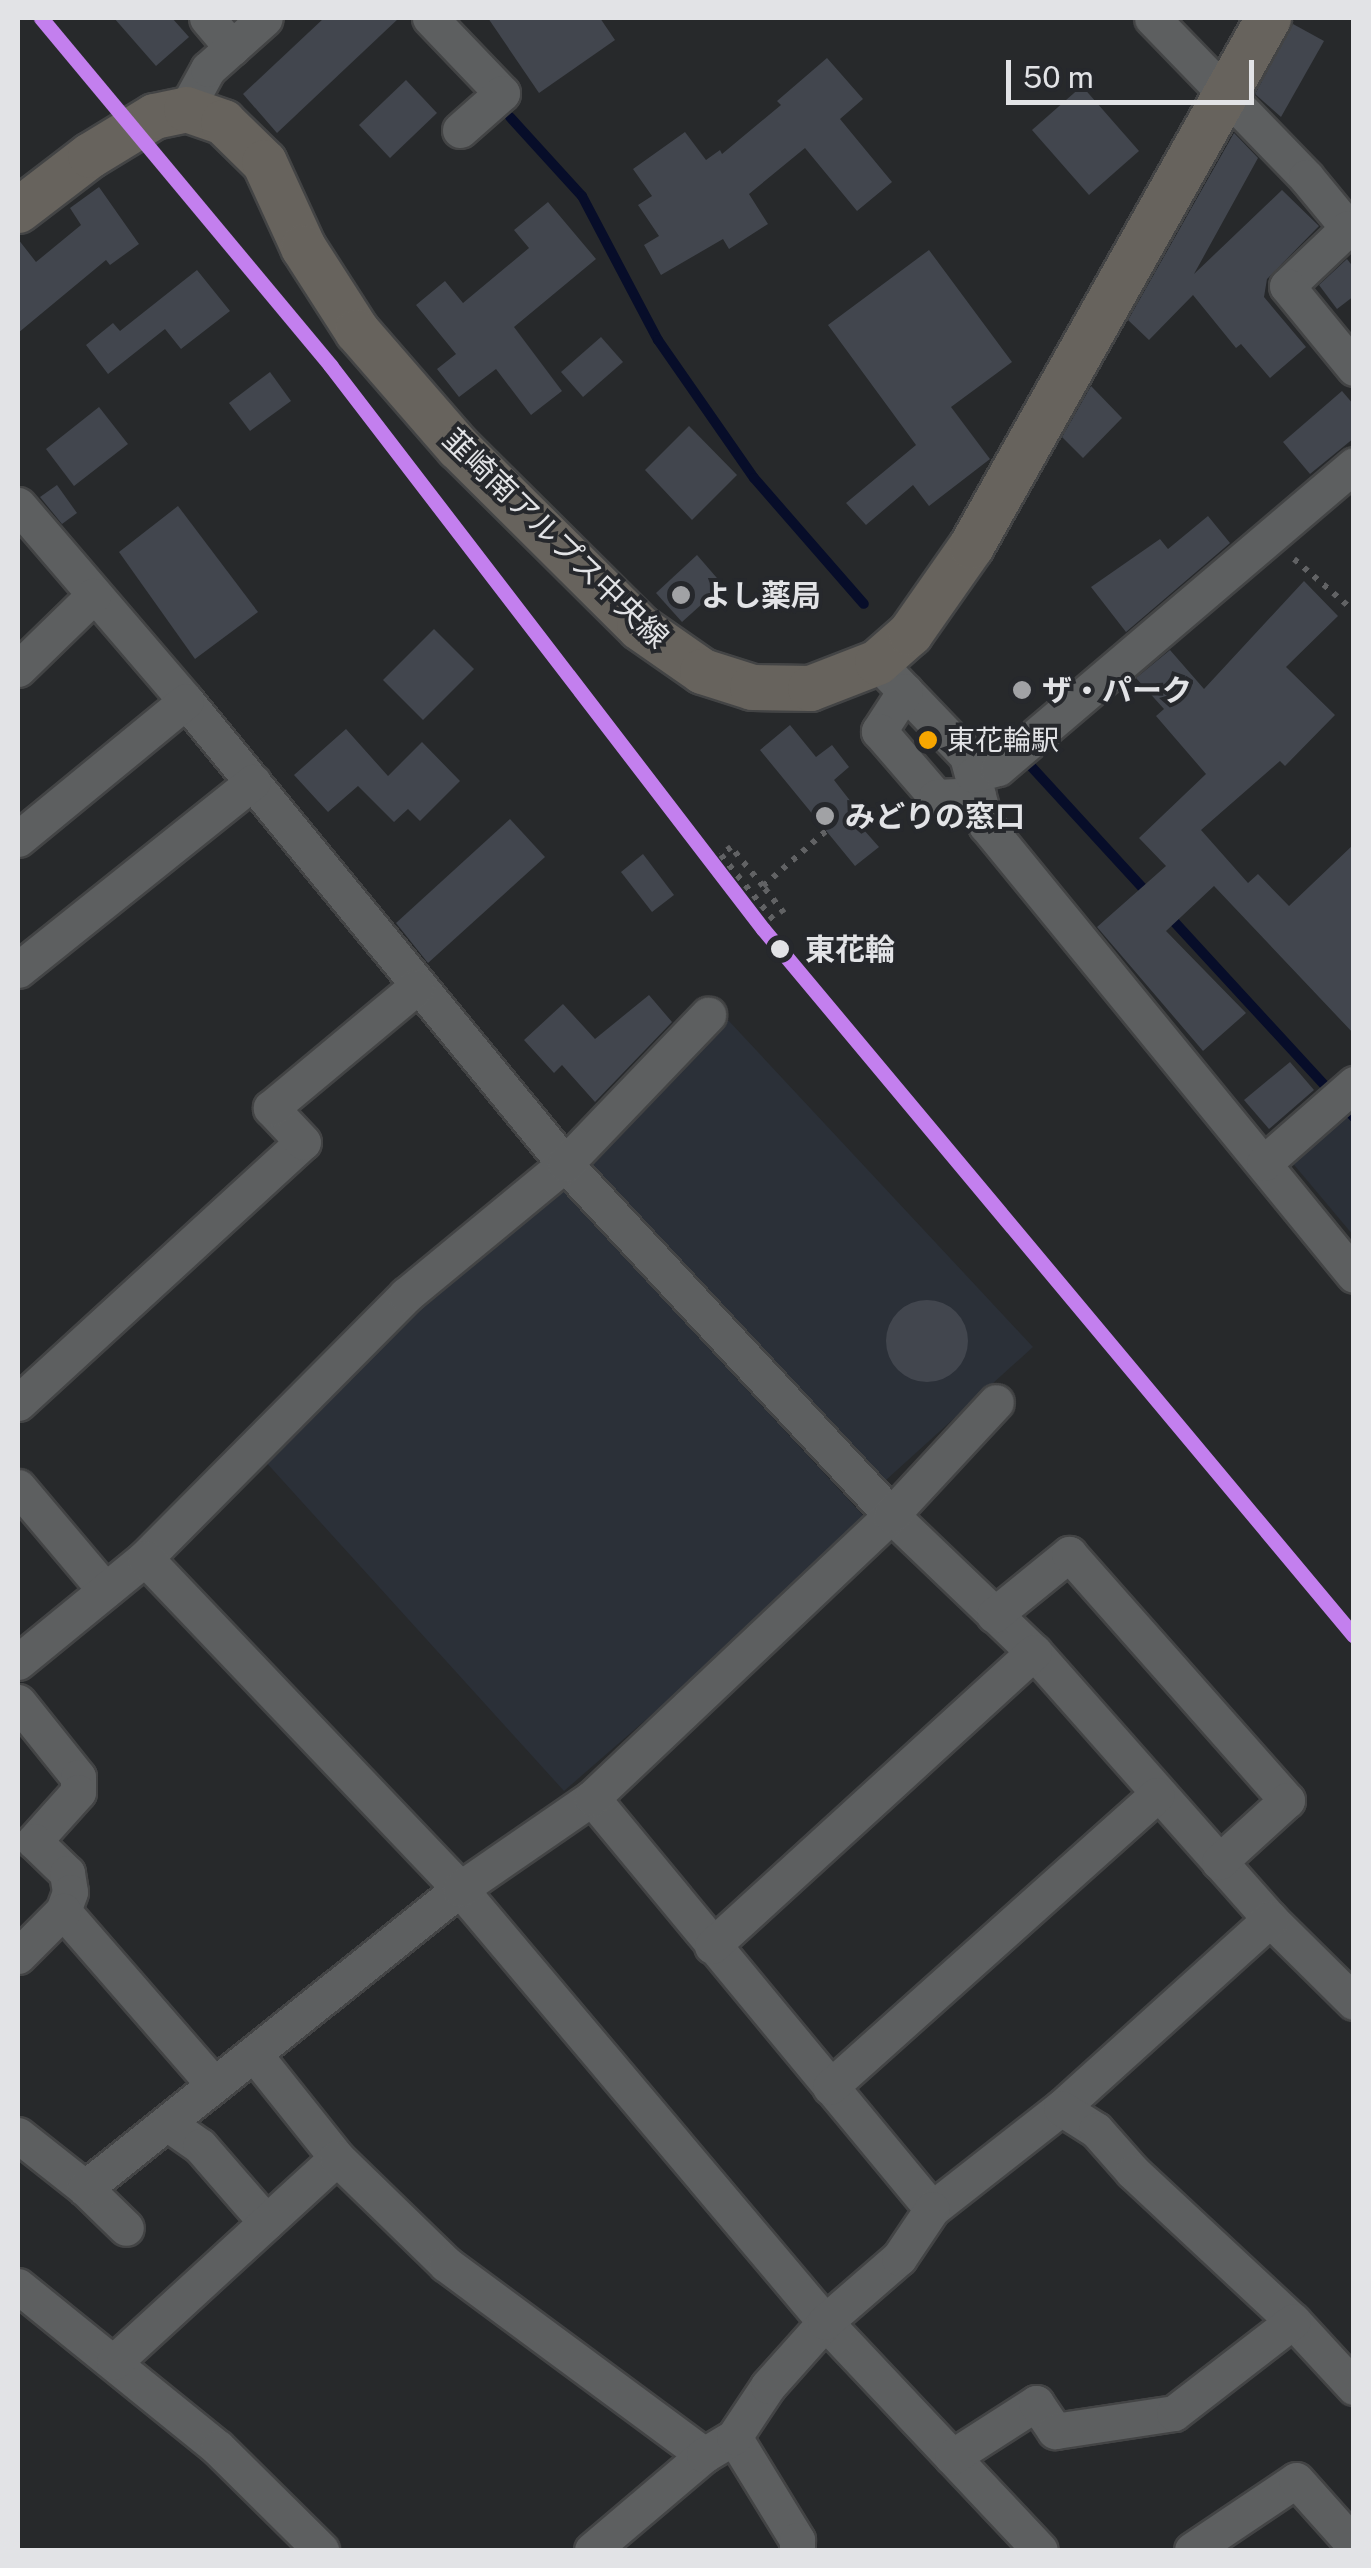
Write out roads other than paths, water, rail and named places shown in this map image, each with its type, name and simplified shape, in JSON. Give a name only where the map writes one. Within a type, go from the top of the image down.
[{"type":"main road","name":"韮崎南アルプス中央線","points":[[186,109],[223,122],[264,162],[303,248],[357,332],[458,447],[639,627],[702,671],[752,687],[810,688],[891,676],[910,633],[971,546],[1268,18]]},
{"type":"main road","points":[[18,210],[90,155],[154,116],[186,109]]},
{"type":"street","points":[[206,18],[232,48]]},
{"type":"street","points":[[186,109],[208,69],[265,18]]},
{"type":"street","points":[[430,18],[502,93],[480,112]]},
{"type":"street","points":[[1152,18],[1348,228],[1287,286],[1354,368]]},
{"type":"street","points":[[891,676],[879,731],[936,797],[975,785],[1354,465]]},
{"type":"street","points":[[18,505],[186,701],[416,987],[565,1164],[892,1515],[1034,1652],[1270,1919],[1354,2002]]},
{"type":"street","points":[[18,669],[93,596]]},
{"type":"street","points":[[891,676],[967,756],[986,826],[1354,1275]]},
{"type":"street","points":[[18,840],[186,701]]},
{"type":"street","points":[[18,970],[253,782]]},
{"type":"street","points":[[18,1402],[303,1142],[271,1108],[416,987]]},
{"type":"street","points":[[18,1662],[146,1558],[406,1295],[565,1164],[708,1015]]},
{"type":"street","points":[[1264,1163],[1342,1094]]},
{"type":"street","points":[[85,2188],[460,1890],[592,1798],[892,1515],[996,1402]]},
{"type":"street","points":[[18,1487],[105,1590]]},
{"type":"street","points":[[994,1615],[1068,1554],[1286,1800],[1218,1862]]},
{"type":"street","points":[[146,1558],[460,1890],[825,2322],[1040,2550]]},
{"type":"street","points":[[712,1946],[1034,1652]]},
{"type":"street","points":[[18,1702],[78,1777],[78,1792],[34,1841],[67,1874],[70,1892],[63,1911],[18,1956]]},
{"type":"street","points":[[830,2087],[1157,1795]]},
{"type":"street","points":[[592,1798],[932,2209]]},
{"type":"street","points":[[63,1911],[214,2086]]},
{"type":"street","points":[[592,2550],[704,2456],[734,2437],[768,2386],[825,2322],[899,2258],[932,2209],[1061,2108],[1270,1919]]},
{"type":"street","points":[[254,2054],[337,2158],[446,2264],[704,2456]]},
{"type":"street","points":[[1061,2108],[1096,2130],[1133,2172],[1293,2321],[1354,2387]]},
{"type":"street","points":[[167,2123],[200,2146],[266,2222]]},
{"type":"street","points":[[18,2136],[85,2188],[126,2228]]},
{"type":"street","points":[[114,2362],[337,2158]]},
{"type":"street","points":[[18,2286],[218,2448],[321,2550]]},
{"type":"street","points":[[952,2457],[1036,2403],[1055,2432],[1174,2413],[1293,2321]]},
{"type":"street","points":[[734,2437],[797,2540],[797,2550]]},
{"type":"street","points":[[1192,2550],[1296,2480],[1354,2545]]},
{"type":"waterway","points":[[510,117],[582,196],[658,340],[754,478],[864,604]]},
{"type":"waterway","points":[[1029,764],[1150,896]]},
{"type":"waterway","points":[[1168,915],[1354,1117]]},
{"type":"place","name":"よし薬局","points":[[681,595]]},
{"type":"place","name":"ザ・パーク","points":[[1022,690]]},
{"type":"place","name":"東花輪駅","points":[[928,740]]},
{"type":"place","name":"みどりの窓口","points":[[825,816]]},
{"type":"place","name":"東花輪","points":[[780,949]]}]
